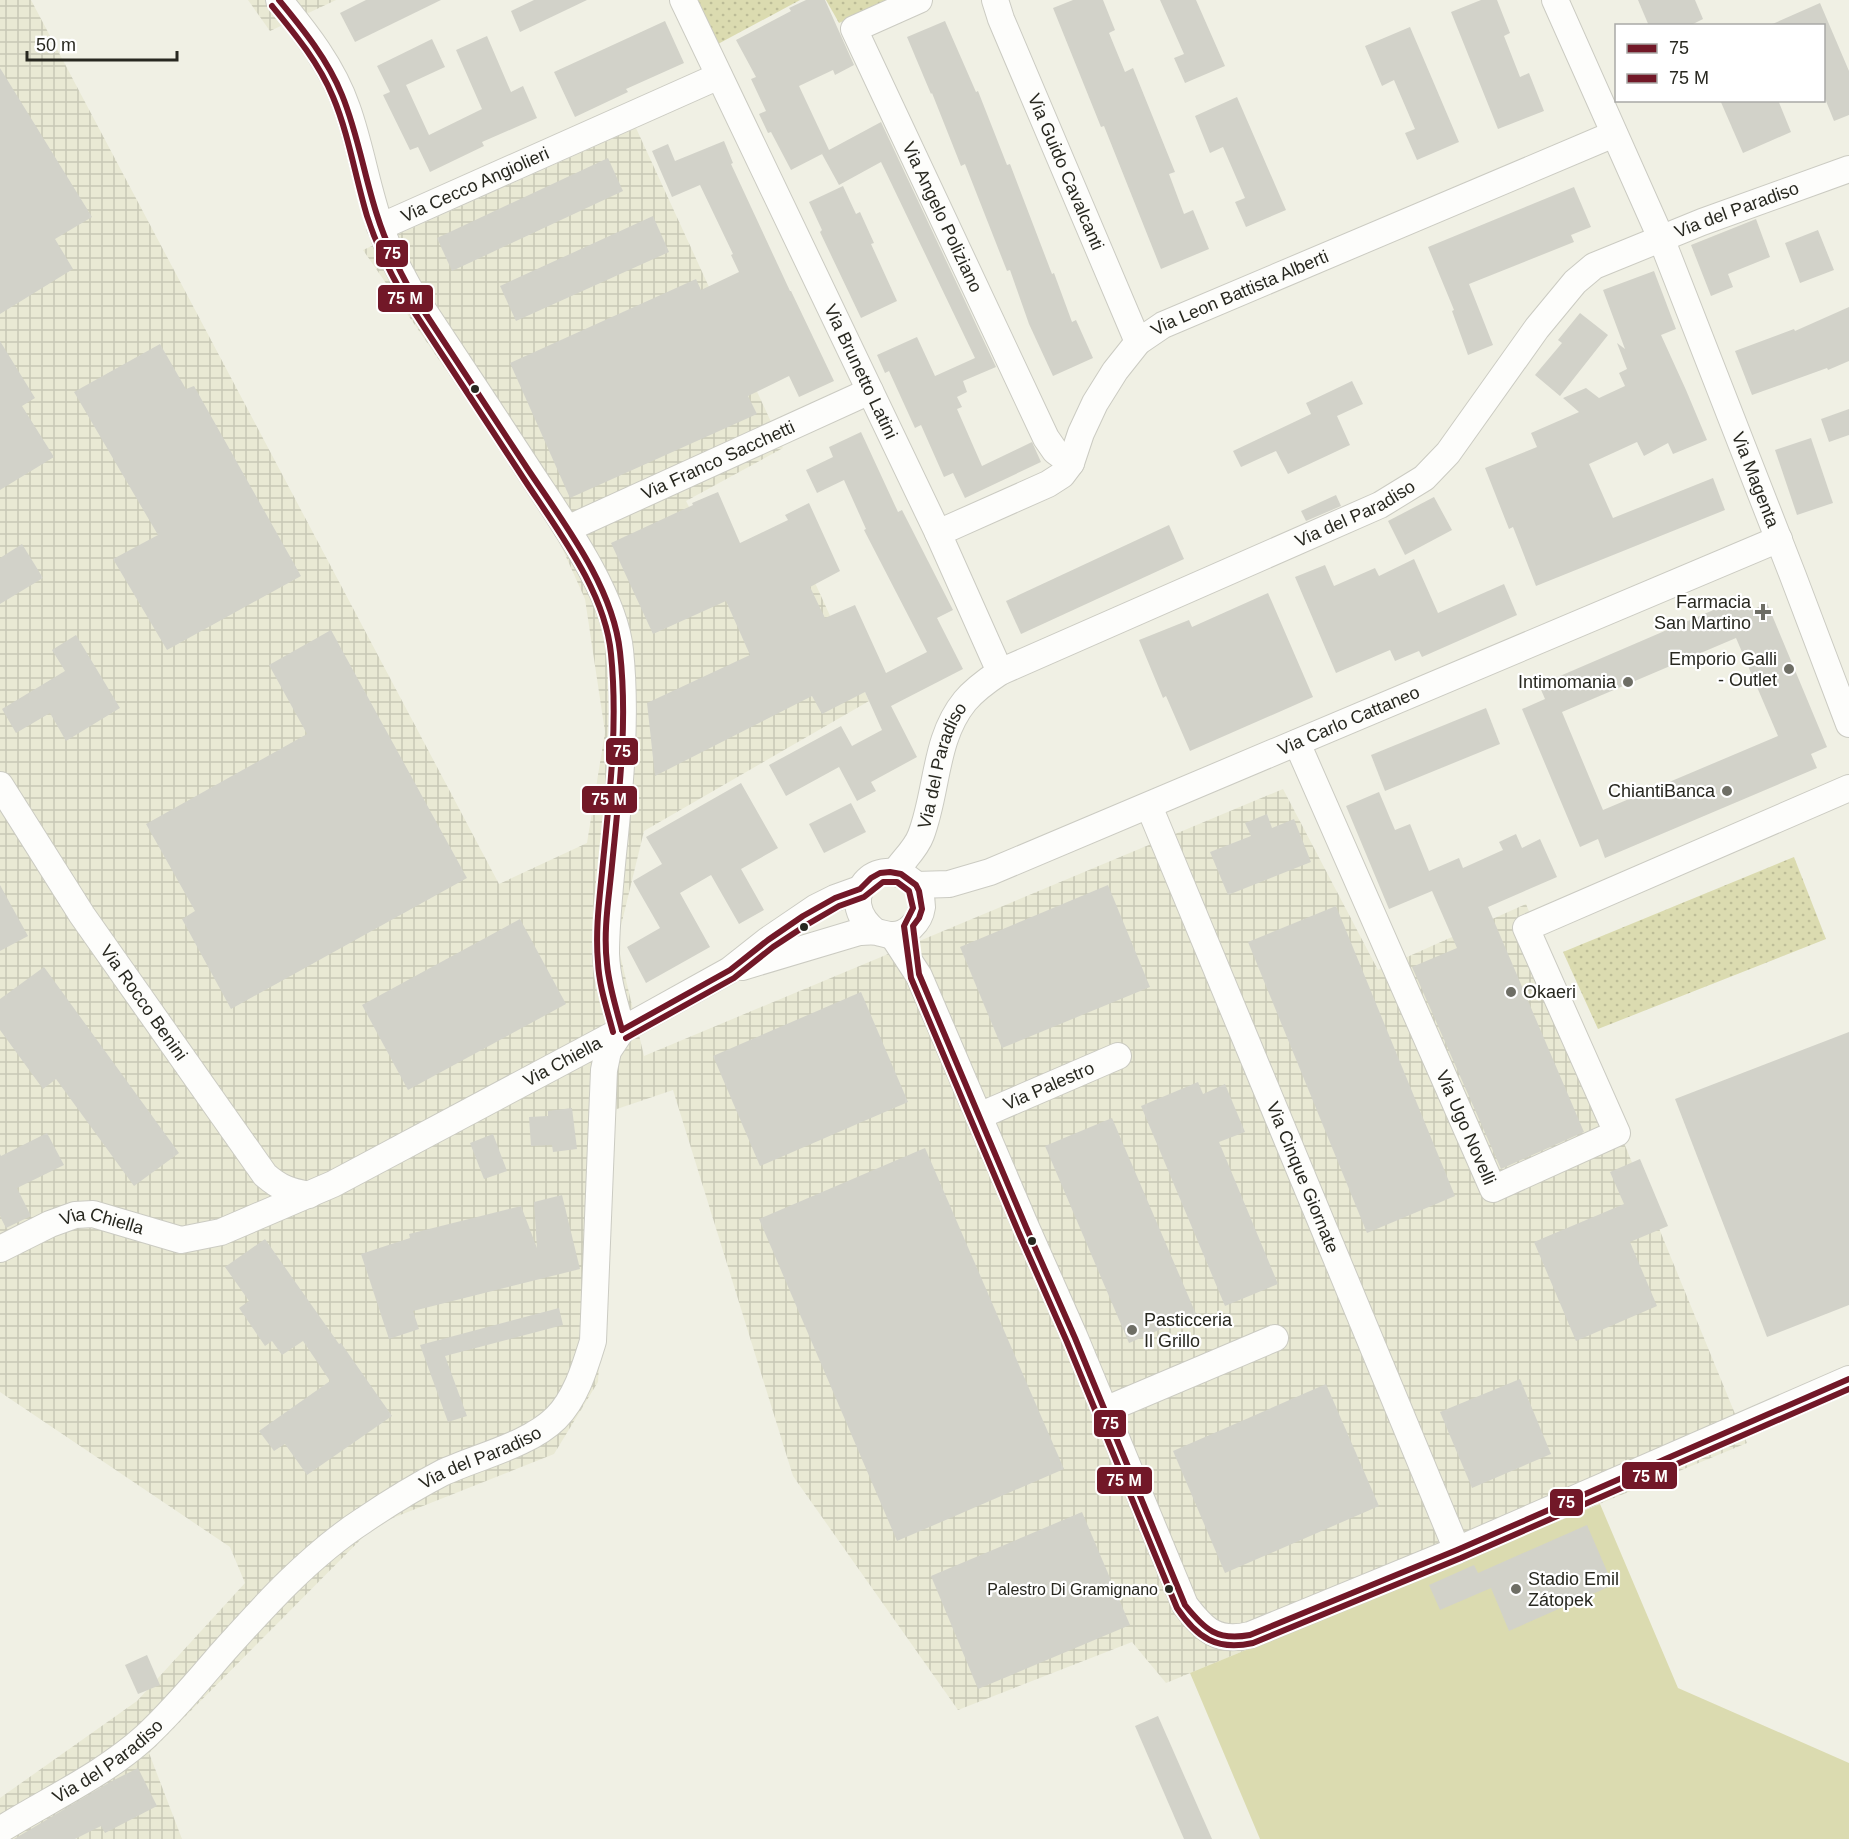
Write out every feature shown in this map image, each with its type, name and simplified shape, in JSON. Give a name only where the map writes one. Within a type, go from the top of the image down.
[{"type":"street","name":"Via Chiella","points":[[0,1249],[50,1224],[75,1215],[93,1214],[181,1240],[221,1232],[333,1184],[622,1030],[611,991],[606,955],[620,783],[622,686],[620,647],[612,617],[594,577],[567,529],[410,290],[392,257],[380,227],[347,107],[314,42],[279,0]]},
{"type":"street","name":"Via Brunetto Latini","points":[[683,0],[938,533],[1000,672]]},
{"type":"street","name":"Via Angelo Poliziano","points":[[919,0],[854,29],[1046,438],[1056,451],[1071,463]]},
{"type":"street","name":"Via Guido Cavalcanti","points":[[995,0],[1001,20],[1138,342]]},
{"type":"street","name":"Via Magenta","points":[[1555,0],[1661,238],[1849,724]]},
{"type":"street","name":"Via Cecco Angiolieri","points":[[380,227],[718,76]]},
{"type":"street","name":"Via Leon Battista Alberti","points":[[938,533],[1048,484],[1062,475],[1071,463],[1095,403],[1115,371],[1138,342],[1163,325],[1614,134]]},
{"type":"street","name":"Via del Paradiso","points":[[905,878],[930,807],[938,762],[947,731],[966,699],[981,685],[1000,672],[1380,505],[1424,478],[1448,453],[1537,328],[1575,282],[1594,266],[1661,238],[1849,169]]},
{"type":"street","name":"Via Franco Sacchetti","points":[[567,529],[870,391]]},
{"type":"street","name":"Via Carlo Cattaneo","points":[[905,878],[949,884],[990,872],[1779,539]]},
{"type":"street","name":"Via Ugo Novelli","points":[[1297,743],[1493,1190],[1617,1133],[1526,928],[1849,788]]},
{"type":"street","name":"Via Rocco Benini","points":[[0,785],[82,915],[265,1174],[278,1186],[292,1192],[309,1195]]},
{"type":"street","name":"Via Cinque Giornate","points":[[1149,806],[1457,1550]]},
{"type":"street","points":[[730,970],[859,932],[894,931],[919,918],[922,900],[905,878],[885,872],[865,882],[860,890],[858,905],[860,916],[866,924],[894,931],[919,974],[1105,1410],[1185,1605],[1197,1620],[1221,1637],[1237,1638],[1250,1635],[1457,1550],[1849,1379]]},
{"type":"street","points":[[622,1030],[730,970],[803,916],[835,898],[860,890]]},
{"type":"street","name":"Via del Paradiso","points":[[0,1830],[105,1767],[144,1738],[274,1597],[322,1552],[362,1521],[443,1473],[532,1435],[556,1418],[584,1372],[593,1341],[604,1070],[609,1051],[622,1030]]},
{"type":"street","name":"Via Palestro","points":[[979,1116],[1118,1056]]},
{"type":"street","points":[[1105,1410],[1275,1338]]},
{"type":"shaded area","points":[[0,0],[31,0],[499,884],[587,843],[605,732],[585,599],[549,519],[363,250],[636,128],[783,448],[686,501],[732,592],[805,561],[869,701],[644,831],[617,942],[644,1056],[1283,789],[1378,970],[1526,904],[1747,1443],[1166,1683],[1132,1642],[958,1710],[793,1476],[673,1090],[614,1110],[598,1382],[554,1454],[375,1525],[149,1753],[182,1839],[0,1839],[0,1798],[137,1701],[245,1583],[230,1547],[0,1392]]},
{"type":"shaded area","points":[[248,0],[336,0],[270,31]]},
{"type":"green space","points":[[697,0],[800,0],[718,44]]},
{"type":"green space","points":[[826,0],[888,0],[839,23]]},
{"type":"green space","points":[[1794,857],[1826,939],[1598,1029],[1563,952]]},
{"type":"green space","name":"Stadio Emil Zátopek","points":[[1600,1504],[1678,1688],[1849,1763],[1849,1839],[1260,1839],[1190,1673]]},
{"type":"building","points":[[366,0],[441,0],[355,42],[340,13]]},
{"type":"building","points":[[534,0],[587,0],[520,32],[511,11]]},
{"type":"building","points":[[806,0],[825,0],[854,65],[835,75],[833,70],[799,86],[829,150],[881,122],[996,367],[963,381],[967,392],[957,397],[962,407],[957,409],[982,466],[1032,442],[1041,462],[965,498],[953,473],[944,477],[921,425],[915,428],[889,371],[885,373],[877,355],[917,337],[935,376],[975,358],[881,162],[839,185],[822,154],[791,170],[759,114],[766,111],[751,79],[756,77],[736,40],[791,11],[789,8]]},
{"type":"building","points":[[1073,0],[1103,0],[1115,30],[1109,33],[1125,72],[1133,68],[1175,172],[1169,174],[1184,214],[1193,210],[1209,249],[1161,269],[1104,126],[1101,127],[1053,8]]},
{"type":"building","points":[[1160,0],[1196,0],[1225,66],[1185,83],[1174,58],[1184,54]]},
{"type":"building","points":[[1481,0],[1497,0],[1510,33],[1504,36],[1520,77],[1529,73],[1544,111],[1498,129],[1451,12]]},
{"type":"building","points":[[1638,0],[1695,0],[1703,19],[1693,24],[1648,24]]},
{"type":"building","points":[[1820,3],[1849,71],[1849,115],[1834,121],[1825,98],[1825,24],[1773,24]]},
{"type":"building","points":[[665,21],[684,63],[626,89],[628,92],[575,117],[554,72]]},
{"type":"building","points":[[945,21],[976,92],[978,91],[1007,165],[1010,164],[1072,322],[1076,320],[1093,358],[1053,376],[1029,324],[1010,270],[1007,271],[965,164],[961,166],[907,37]]},
{"type":"building","points":[[1410,27],[1459,142],[1417,160],[1405,133],[1415,129],[1394,80],[1382,86],[1365,46]]},
{"type":"building","points":[[487,36],[511,92],[523,86],[537,118],[482,142],[484,146],[430,172],[418,147],[410,150],[383,95],[390,92],[377,66],[432,39],[445,67],[406,85],[429,135],[482,109],[456,50]]},
{"type":"building","points":[[0,68],[92,217],[55,239],[73,269],[0,314]]},
{"type":"building","points":[[1237,97],[1286,210],[1246,227],[1235,202],[1245,198],[1223,147],[1210,153],[1195,116]]},
{"type":"building","points":[[1721,102],[1779,102],[1791,132],[1743,153]]},
{"type":"building","points":[[724,141],[733,163],[731,164],[834,381],[799,397],[789,376],[748,396],[757,414],[570,498],[510,363],[696,279],[701,290],[739,272],[731,255],[733,254],[700,185],[672,197],[652,151],[668,144],[675,161]]},
{"type":"building","points":[[608,158],[623,191],[452,271],[437,238]]},
{"type":"building","points":[[843,186],[856,214],[860,212],[874,243],[871,244],[897,301],[861,318],[820,232],[822,230],[809,202]]},
{"type":"building","points":[[1574,187],[1591,227],[1571,235],[1574,242],[1469,284],[1493,345],[1468,355],[1452,311],[1454,310],[1428,247]]},
{"type":"building","points":[[653,216],[669,252],[516,321],[500,286]]},
{"type":"building","points":[[1756,219],[1770,257],[1728,274],[1733,287],[1711,296],[1691,245]]},
{"type":"building","points":[[1818,230],[1834,270],[1800,283],[1785,243]]},
{"type":"building","points":[[1654,271],[1676,329],[1661,335],[1707,440],[1673,454],[1668,443],[1644,456],[1637,442],[1589,464],[1613,518],[1713,478],[1725,510],[1536,586],[1513,527],[1509,529],[1485,468],[1537,447],[1531,433],[1579,412],[1563,398],[1586,388],[1599,398],[1625,386],[1619,373],[1627,369],[1617,343],[1625,349],[1603,290]]},
{"type":"building","points":[[1849,307],[1849,361],[1752,395],[1735,351],[1794,329],[1795,331]]},
{"type":"building","points":[[1580,313],[1608,335],[1560,396],[1535,375],[1562,343],[1558,340]]},
{"type":"building","points":[[0,341],[35,398],[22,406],[54,457],[0,490]]},
{"type":"building","points":[[160,344],[186,389],[194,386],[301,576],[167,650],[113,559],[158,535],[74,392]]},
{"type":"building","points":[[1352,381],[1363,404],[1337,416],[1350,445],[1288,474],[1276,451],[1241,467],[1233,451],[1311,414],[1306,403]]},
{"type":"building","points":[[1849,409],[1849,435],[1829,442],[1821,419]]},
{"type":"building","points":[[861,432],[898,512],[902,510],[953,610],[937,618],[963,669],[891,706],[917,757],[871,782],[876,791],[857,801],[839,767],[786,796],[769,765],[841,726],[852,746],[882,730],[865,692],[822,714],[812,696],[655,776],[647,703],[750,655],[726,601],[653,634],[611,543],[693,505],[692,503],[718,492],[740,543],[788,520],[785,515],[809,503],[840,571],[810,587],[825,618],[855,605],[886,673],[927,652],[864,530],[866,529],[844,480],[817,493],[806,470],[833,457],[829,447]]},
{"type":"building","points":[[1811,438],[1833,503],[1797,515],[1775,450]]},
{"type":"building","points":[[1336,495],[1341,506],[1306,521],[1301,511]]},
{"type":"building","points":[[1434,497],[1452,530],[1405,555],[1388,521]]},
{"type":"building","points":[[1169,525],[1184,559],[1021,634],[1006,601]]},
{"type":"building","points":[[22,544],[43,578],[0,604],[0,558]]},
{"type":"building","points":[[1414,559],[1438,613],[1504,584],[1517,615],[1422,657],[1419,651],[1395,661],[1390,650],[1336,673],[1295,577],[1325,565],[1334,586],[1375,568],[1379,576]]},
{"type":"building","points":[[1268,593],[1313,697],[1190,751],[1166,696],[1163,698],[1139,640],[1189,620],[1192,627]]},
{"type":"building","points":[[1746,596],[1752,610],[1767,603],[1827,747],[1811,754],[1817,768],[1605,858],[1598,839],[1580,847],[1522,709],[1545,699],[1539,685]],"holes":[[[1736,638],[1778,736],[1603,810],[1562,712]]]},
{"type":"building","points":[[331,630],[467,878],[231,1009],[182,919],[195,911],[146,824],[307,734],[269,665]]},
{"type":"building","points":[[76,635],[120,708],[66,741],[50,713],[16,733],[2,709],[65,671],[52,650]]},
{"type":"building","points":[[1486,708],[1500,744],[1385,791],[1371,755]]},
{"type":"building","points":[[741,783],[778,848],[741,869],[764,910],[739,924],[711,875],[680,893],[710,947],[646,983],[627,947],[660,928],[633,881],[662,864],[646,837]]},
{"type":"building","points":[[1379,792],[1395,830],[1410,824],[1429,871],[1459,858],[1463,868],[1503,850],[1499,842],[1516,834],[1522,848],[1540,839],[1557,877],[1488,907],[1584,1132],[1501,1169],[1412,967],[1457,948],[1432,891],[1389,909],[1346,806]]},
{"type":"building","points":[[851,803],[866,832],[824,853],[809,824]]},
{"type":"building","points":[[1267,814],[1272,828],[1294,819],[1311,862],[1228,895],[1210,852],[1251,836],[1245,823]]},
{"type":"building","points":[[0,885],[28,936],[0,951]]},
{"type":"building","points":[[1108,885],[1150,987],[1002,1048],[960,947]]},
{"type":"building","points":[[1336,906],[1455,1196],[1367,1233],[1248,942]]},
{"type":"building","points":[[520,919],[566,1004],[408,1090],[362,1005]]},
{"type":"building","points":[[44,967],[179,1153],[134,1186],[56,1079],[43,1089],[0,1030],[0,999]]},
{"type":"building","points":[[861,992],[908,1102],[760,1166],[713,1056]]},
{"type":"building","points":[[1849,1032],[1849,1305],[1767,1337],[1675,1099]]},
{"type":"building","points":[[1198,1082],[1203,1094],[1225,1084],[1245,1132],[1219,1142],[1278,1284],[1225,1306],[1141,1106]]},
{"type":"building","points":[[572,1108],[577,1149],[553,1152],[552,1145],[531,1146],[529,1117],[548,1116],[548,1111]]},
{"type":"building","points":[[1112,1118],[1196,1314],[1129,1343],[1045,1146]]},
{"type":"building","points":[[47,1133],[64,1165],[17,1188],[31,1216],[6,1228],[0,1216],[0,1154],[1,1156]]},
{"type":"building","points":[[493,1134],[507,1171],[484,1179],[470,1143]]},
{"type":"building","points":[[925,1148],[1064,1469],[897,1541],[759,1219]]},
{"type":"building","points":[[1640,1159],[1668,1226],[1630,1242],[1657,1306],[1576,1341],[1534,1242],[1624,1204],[1610,1172]]},
{"type":"building","points":[[562,1195],[580,1269],[413,1311],[419,1329],[389,1339],[361,1254],[410,1238],[409,1234],[521,1206],[537,1248],[534,1202]]},
{"type":"building","points":[[265,1239],[392,1416],[307,1475],[285,1444],[274,1451],[259,1431],[330,1381],[303,1341],[282,1355],[272,1341],[265,1346],[239,1308],[249,1301],[225,1267]]},
{"type":"building","points":[[559,1308],[563,1325],[445,1356],[467,1416],[448,1422],[420,1345]]},
{"type":"building","points":[[1520,1379],[1551,1454],[1472,1488],[1440,1412]]},
{"type":"building","points":[[1326,1384],[1379,1506],[1225,1573],[1173,1451]]},
{"type":"building","points":[[1082,1512],[1130,1625],[978,1689],[931,1576]]},
{"type":"building","points":[[1587,1525],[1613,1585],[1509,1631],[1491,1588],[1440,1610],[1429,1585],[1474,1565],[1478,1573]]},
{"type":"building","points":[[147,1655],[160,1685],[138,1694],[125,1665]]},
{"type":"building","points":[[1158,1716],[1212,1839],[1184,1839],[1135,1726]]},
{"type":"building","points":[[138,1768],[157,1806],[105,1833],[101,1826],[75,1839],[14,1839],[110,1782]]},
{"type":"transit line","name":"75","points":[[279,0],[330,69],[342,95],[380,225],[410,290],[570,533],[608,603],[620,652],[623,732],[607,914],[606,952],[609,980],[622,1030]]},
{"type":"transit line","points":[[272,6],[314,61],[333,97],[371,226],[403,295],[562,536],[589,582],[607,630],[614,706],[597,950],[602,989],[613,1032]]},
{"type":"transit line","name":"75","points":[[622,1030],[730,970],[803,916],[835,898],[860,889],[880,873],[901,874],[916,885],[922,909],[913,926],[919,974],[1075,1338],[1185,1605],[1199,1621],[1220,1635],[1250,1635],[1457,1550],[1849,1379]]},
{"type":"transit line","points":[[626,1038],[734,978],[773,947],[808,924],[839,906],[864,897],[883,882],[897,882],[909,891],[913,908],[904,926],[911,978],[1067,1342],[1177,1608],[1200,1634],[1218,1643],[1229,1645],[1253,1643],[1461,1558],[1849,1389]]},
{"type":"place","name":"Farmacia San Martino","points":[[1763,612]]},
{"type":"place","name":"Emporio Galli - Outlet","points":[[1789,669]]},
{"type":"place","name":"Intimomania","points":[[1628,682]]},
{"type":"place","name":"ChiantiBanca","points":[[1727,791]]},
{"type":"place","name":"Okaeri","points":[[1511,992]]},
{"type":"place","name":"Pasticceria Il Grillo","points":[[1132,1330]]},
{"type":"place","name":"Palestro Di Gramignano","points":[[1169,1589]]},
{"type":"place","name":"Stadio Emil Zátopek","points":[[1516,1589]]}]
